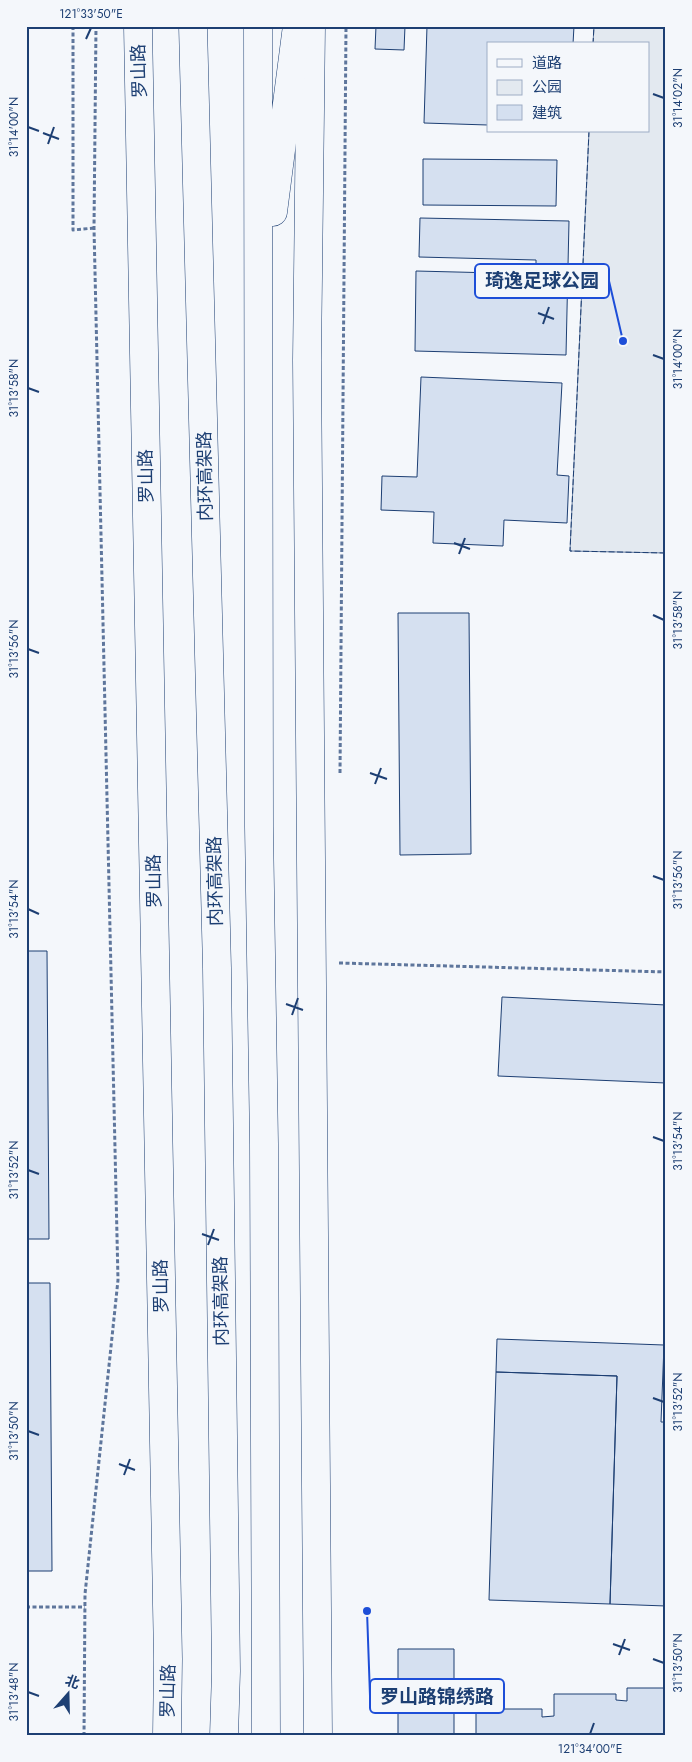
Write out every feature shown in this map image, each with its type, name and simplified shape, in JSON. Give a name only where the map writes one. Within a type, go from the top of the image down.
[{"type":"main road","name":"罗山路","points":[[138,26],[168,1650],[167,1736]]},
{"type":"main road","name":"内环高架路","points":[[193,26],[214,828],[226,1671],[224,1736]]},
{"type":"main road","points":[[258,26],[259,827],[264,1144],[266,1736]]},
{"type":"main road","points":[[258,320],[297,26]]},
{"type":"main road","points":[[311,26],[308,370],[318,1736]]},
{"type":"path","points":[[73,26],[73,230],[94,228]]},
{"type":"path","points":[[84,1736],[85,1607],[118,1280],[94,228],[96,26]]},
{"type":"path","points":[[338,963],[666,972]]},
{"type":"path","points":[[26,1607],[85,1607]]},
{"type":"green space","points":[[594,26],[666,26],[666,553],[570,551],[589,132],[650,132],[650,42],[593,42]]},
{"type":"building","points":[[376,26],[405,26],[404,50],[375,49]]},
{"type":"building","points":[[427,26],[574,26],[573,42],[487,42],[487,125],[424,123]]},
{"type":"building","points":[[423,159],[557,160],[556,206],[423,205]]},
{"type":"building","points":[[420,218],[569,221],[566,355],[415,351],[416,271],[536,274],[536,260],[419,257]]},
{"type":"building","points":[[421,377],[562,383],[557,475],[569,476],[567,523],[504,520],[503,546],[433,543],[434,512],[381,510],[382,476],[417,477]]},
{"type":"building","points":[[398,613],[469,613],[471,854],[400,855]]},
{"type":"building","points":[[26,951],[47,951],[49,1239],[26,1239]]},
{"type":"building","points":[[502,997],[666,1005],[666,1083],[498,1076]]},
{"type":"building","points":[[26,1283],[50,1283],[52,1571],[26,1571]]},
{"type":"building","points":[[497,1339],[664,1345],[661,1422],[666,1422],[666,1606],[610,1604],[617,1376],[496,1372]]},
{"type":"building","points":[[496,1372],[617,1376],[610,1604],[489,1600]]},
{"type":"building","points":[[398,1649],[454,1649],[454,1736],[398,1736]]},
{"type":"building","points":[[627,1688],[666,1688],[666,1736],[476,1736],[476,1709],[542,1709],[542,1717],[554,1716],[554,1694],[616,1694],[616,1700],[627,1701]]},
{"type":"fence","points":[[593,42],[594,26]]},
{"type":"fence","points":[[589,132],[570,551],[666,553]]},
{"type":"place","name":"琦逸足球公园","points":[[623,341]]},
{"type":"place","name":"罗山路锦绣路","points":[[367,1611]]}]
